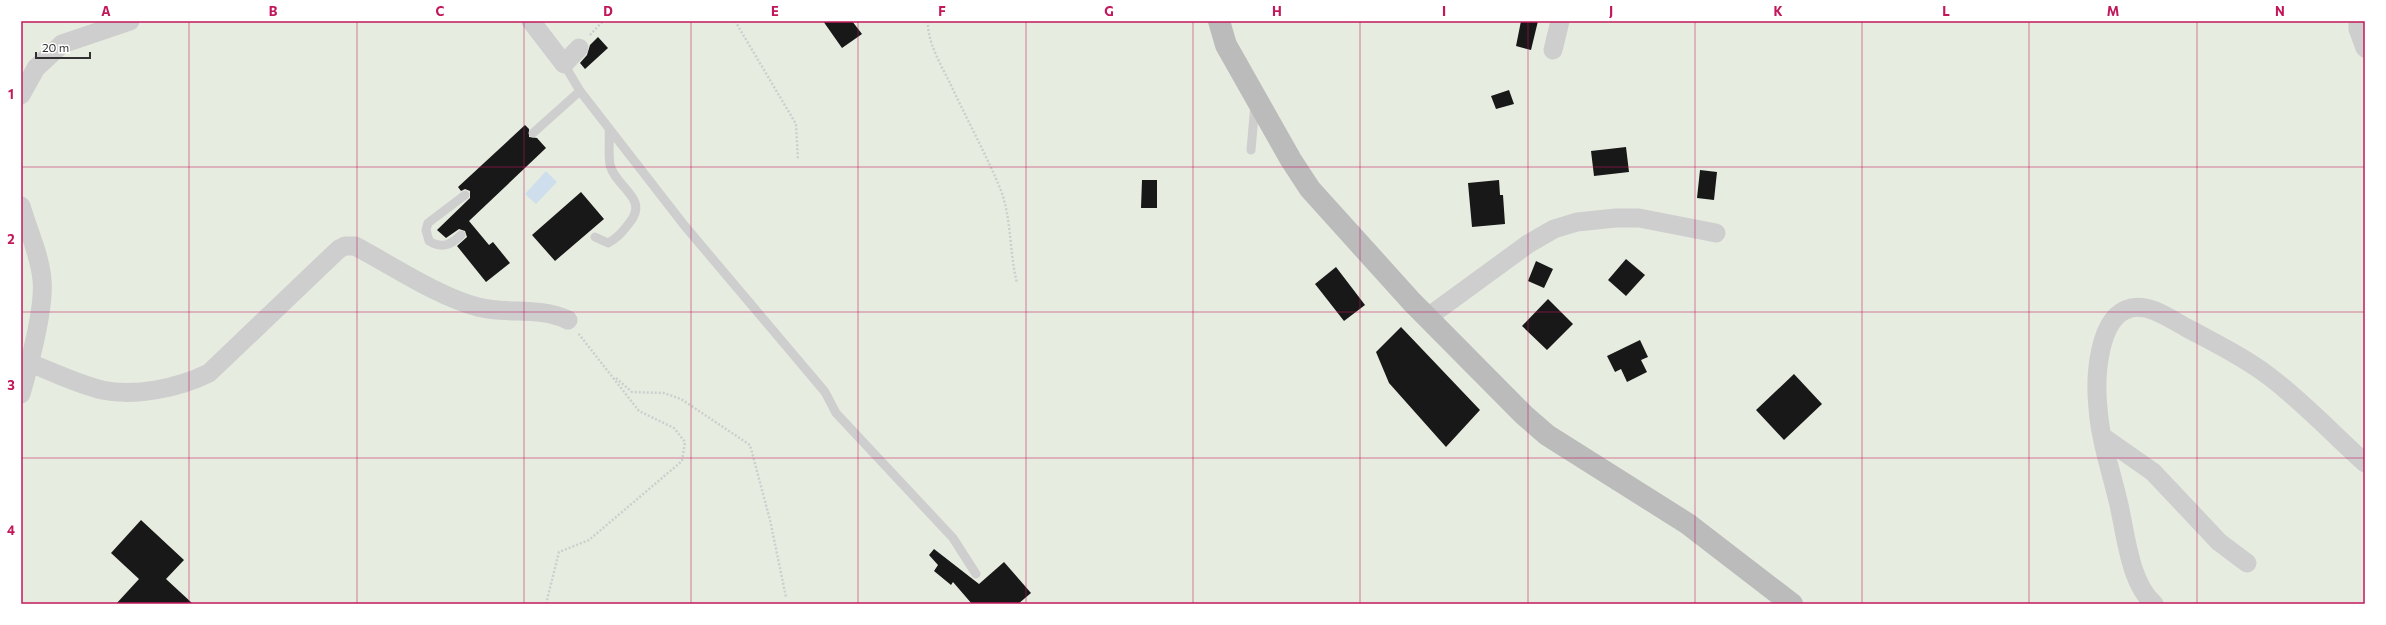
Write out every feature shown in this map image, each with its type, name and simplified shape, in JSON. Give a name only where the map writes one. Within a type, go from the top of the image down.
[{"type":"main road","points":[[1219,21],[1226,45],[1290,160],[1310,189],[1428,317],[1524,415],[1548,435],[1688,524],[1792,604]]},
{"type":"street","points":[[21,95],[36,68],[62,44],[130,21]]},
{"type":"street","points":[[531,21],[564,64],[579,48]]},
{"type":"street","points":[[1553,50],[1560,21]]},
{"type":"street","points":[[2358,21],[2358,29],[2365,48]]},
{"type":"street","points":[[21,206],[43,282],[43,294],[30,363],[21,394]]},
{"type":"street","points":[[1428,317],[1528,244],[1554,229],[1577,222],[1639,218],[1716,233]]},
{"type":"street","points":[[30,363],[102,390],[138,392],[188,383],[209,373],[339,249],[351,245],[443,293],[469,304],[492,309],[552,313],[568,320]]},
{"type":"street","points":[[2154,604],[2139,584],[2103,437],[2098,407],[2098,365],[2103,340],[2116,316],[2130,308],[2141,307],[2160,313],[2260,370],[2365,463]]},
{"type":"street","points":[[2103,437],[2153,472],[2219,542],[2247,563]]},
{"type":"lane","points":[[564,64],[580,91],[684,226],[825,392],[836,413],[954,538],[976,574]]},
{"type":"lane","points":[[533,133],[580,91]]},
{"type":"lane","points":[[1251,150],[1256,99]]},
{"type":"lane","points":[[595,237],[608,243],[618,238],[634,216],[637,209],[635,201],[619,182],[610,165],[609,128]]},
{"type":"lane","points":[[461,235],[451,244],[436,245],[429,241],[426,230],[428,223],[465,195]]},
{"type":"path","points":[[735,21],[796,124],[798,160]]},
{"type":"path","points":[[928,21],[928,31],[941,64],[1000,189],[1008,222],[1011,262],[1016,283]]},
{"type":"path","points":[[546,604],[559,552],[589,540],[682,461],[685,442],[674,428],[639,411],[614,377],[568,320]]},
{"type":"path","points":[[614,377],[632,392],[664,393],[681,399],[750,445],[770,520],[786,597]]},
{"type":"shaded area","points":[[21,21],[2365,21],[2365,604],[21,604]]},
{"type":"water","points":[[546,171],[557,182],[536,204],[525,194]]},
{"type":"building","points":[[823,21],[852,21],[862,34],[842,48]]},
{"type":"building","points":[[1521,21],[1538,21],[1531,50],[1516,46]]},
{"type":"building","points":[[598,37],[608,48],[585,69],[580,63],[587,55],[590,45]]},
{"type":"building","points":[[1509,90],[1514,104],[1496,109],[1491,96]]},
{"type":"building","points":[[525,125],[529,129],[529,137],[537,138],[546,148],[469,221],[489,245],[493,242],[510,263],[486,282],[457,246],[467,237],[465,231],[459,229],[446,238],[437,230],[470,198],[470,191],[465,189],[461,191],[458,187]]},
{"type":"building","points":[[1626,147],[1629,172],[1594,176],[1591,151]]},
{"type":"building","points":[[1700,170],[1717,172],[1714,200],[1697,198]]},
{"type":"building","points":[[1142,180],[1157,180],[1157,208],[1141,208]]},
{"type":"building","points":[[1499,180],[1500,195],[1503,195],[1505,224],[1472,227],[1468,183]]},
{"type":"building","points":[[581,192],[604,219],[555,261],[532,235]]},
{"type":"building","points":[[1626,259],[1645,275],[1626,296],[1608,280]]},
{"type":"building","points":[[1536,261],[1553,269],[1544,288],[1528,281]]},
{"type":"building","points":[[1336,267],[1365,305],[1344,321],[1315,284]]},
{"type":"building","points":[[1548,299],[1573,324],[1547,350],[1522,326]]},
{"type":"building","points":[[1401,327],[1480,410],[1446,447],[1389,383],[1376,352]]},
{"type":"building","points":[[1640,340],[1648,357],[1641,360],[1647,372],[1627,382],[1621,369],[1615,372],[1607,356]]},
{"type":"building","points":[[1794,374],[1822,404],[1784,440],[1756,410]]},
{"type":"building","points":[[141,520],[184,560],[166,579],[193,604],[116,604],[139,579],[111,553]]},
{"type":"building","points":[[934,549],[979,584],[1004,562],[1031,593],[1018,604],[972,604],[953,582],[951,585],[934,571],[938,565],[929,555]]}]
